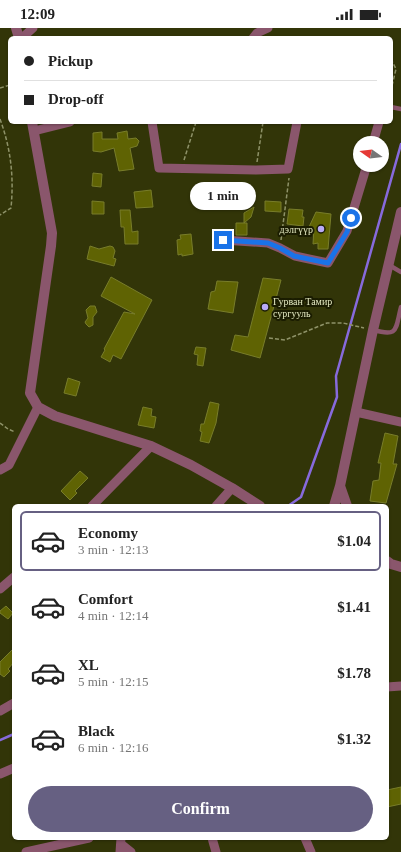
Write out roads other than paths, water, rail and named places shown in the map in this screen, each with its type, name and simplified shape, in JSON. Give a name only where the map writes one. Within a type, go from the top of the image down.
[{"type":"street","points":[[23,36],[34,28]]},
{"type":"street","points":[[255,33],[268,28]]},
{"type":"street","points":[[55,124],[33,127],[52,233],[30,393],[38,407],[56,416],[151,446],[191,465],[257,504]]},
{"type":"street","points":[[152,124],[159,168],[256,170],[288,169],[297,124]]},
{"type":"street","points":[[375,136],[378,124]]},
{"type":"street","points":[[223,240],[268,243],[294,256],[328,263],[347,232],[365,172]]},
{"type":"street","points":[[335,504],[356,412],[372,330],[401,212]]},
{"type":"street","points":[[0,470],[9,465],[38,407]]},
{"type":"street","points":[[356,412],[401,422]]},
{"type":"street","points":[[94,504],[151,446]]},
{"type":"street","points":[[340,486],[346,504]]},
{"type":"street","points":[[218,504],[232,488]]},
{"type":"street","points":[[0,589],[12,579]]},
{"type":"street","points":[[389,687],[401,686]]},
{"type":"street","points":[[0,712],[12,704]]},
{"type":"street","points":[[0,774],[12,769]]},
{"type":"street","points":[[26,852],[80,840]]},
{"type":"street","points":[[213,840],[216,852]]},
{"type":"street","points":[[306,840],[311,852]]},
{"type":"street","points":[[121,845],[131,852]]},
{"type":"lane","points":[[388,265],[401,272]]},
{"type":"lane","points":[[372,330],[386,334],[395,330],[401,307]]},
{"type":"waterway","points":[[291,504],[301,497],[337,397],[336,376],[401,144]]},
{"type":"waterway","points":[[0,740],[12,735]]},
{"type":"place","name":"дэлгүүр","points":[[321,229]]},
{"type":"place","name":"Гурван Тамир сургууль","points":[[265,307]]}]
